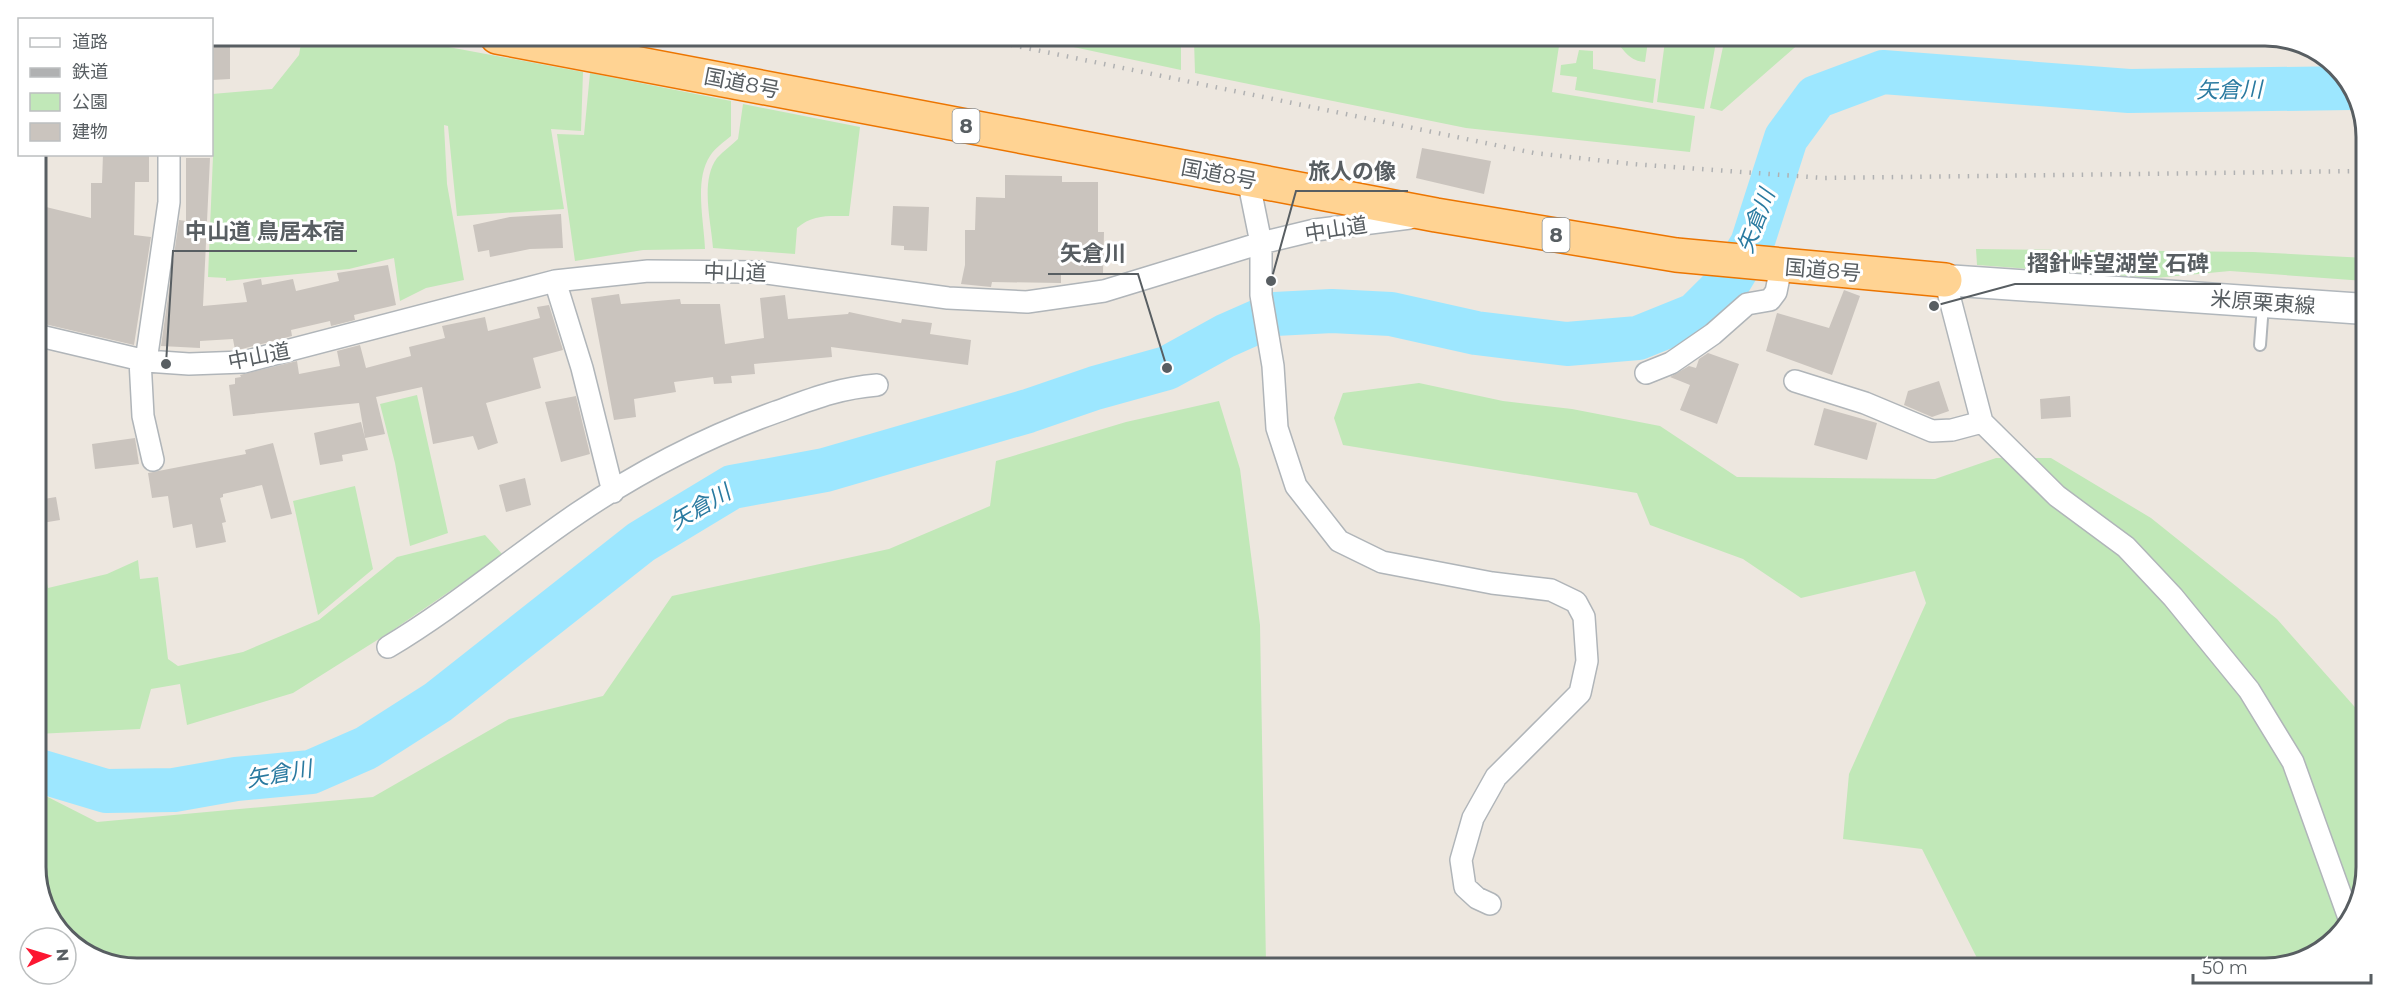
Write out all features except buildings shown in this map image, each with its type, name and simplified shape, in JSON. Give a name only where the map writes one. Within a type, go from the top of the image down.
[{"type":"highway","name":"国道8号","points":[[550,47],[1436,215],[1676,255],[1945,280]]},
{"type":"main road","name":"米原栗東線","points":[[1945,280],[2356,308]]},
{"type":"street","points":[[153,460],[143,416],[143,360],[169,202],[169,156]]},
{"type":"street","points":[[1248,179],[1261,243],[1261,294],[1273,366],[1277,428],[1296,486],[1339,541],[1382,562],[1492,583],[1551,590],[1576,602],[1584,617],[1587,661],[1580,693],[1496,777],[1473,818],[1461,860],[1465,887],[1477,898],[1490,904]]},
{"type":"street","points":[[1315,231],[1336,196]]},
{"type":"street","name":"中山道","points":[[47,338],[143,360],[198,364],[244,362],[555,281],[648,271],[760,272],[948,298],[1028,302],[1104,291],[1261,243],[1315,231],[1436,215]]},
{"type":"street","points":[[1646,373],[1671,363],[1713,334],[1747,304],[1770,300],[1776,292],[1777,266]]},
{"type":"street","points":[[1945,280],[1982,422],[2057,496],[2126,547],[2174,597],[2249,690],[2293,762],[2346,909]]},
{"type":"street","points":[[555,281],[582,368],[613,492]]},
{"type":"street","points":[[1795,381],[1865,403],[1932,431],[1952,430],[1982,422]]},
{"type":"street","points":[[388,647],[432,621],[578,513],[683,450],[747,422],[845,387],[877,384]]},
{"type":"lane","points":[[2260,345],[2263,302]]},
{"type":"green space","points":[[300,47],[449,47],[583,72],[581,131],[551,129],[564,209],[457,216],[448,126],[444,125],[447,184],[464,280],[426,288],[400,301],[394,258],[349,269],[226,281],[226,278],[208,277],[213,94],[272,89],[299,55]]},
{"type":"green space","points":[[1073,47],[1181,47],[1181,70]]},
{"type":"green space","points":[[1194,47],[1559,47],[1552,92],[1695,116],[1690,152],[1466,128],[1195,73]]},
{"type":"green space","points":[[1621,47],[1647,47],[1645,62],[1632,58]]},
{"type":"green space","points":[[1664,47],[1715,47],[1704,109],[1657,102]]},
{"type":"green space","points":[[1723,47],[1795,47],[1722,111],[1710,108]]},
{"type":"green space","points":[[1579,50],[1593,51],[1593,69],[1656,79],[1653,103],[1575,90],[1577,77],[1560,75],[1561,65],[1576,63]]},
{"type":"green space","points":[[590,73],[731,101],[731,136],[710,156],[702,177],[701,201],[705,249],[643,250],[575,261],[557,134],[584,135]]},
{"type":"green space","points":[[743,104],[860,127],[849,216],[822,217],[803,223],[797,228],[795,254],[713,248],[708,202],[709,178],[717,158],[738,139]]},
{"type":"green space","points":[[1976,249],[2253,252],[2356,257],[2356,280],[2230,271],[2155,278],[1977,265]]},
{"type":"green space","points":[[1419,383],[1503,401],[1572,409],[1660,426],[1737,477],[1935,479],[1996,458],[2051,458],[2151,518],[2277,619],[2356,708],[2356,866],[2355,884],[2350,901],[2338,922],[2316,942],[2300,951],[2277,957],[1977,958],[1922,849],[1843,839],[1849,774],[1926,603],[1915,571],[1801,598],[1743,559],[1650,525],[1637,493],[1343,445],[1334,418],[1343,393]]},
{"type":"green space","points":[[417,395],[448,533],[410,546],[395,463],[380,404]]},
{"type":"green space","points":[[1219,401],[1240,469],[1260,625],[1266,958],[138,958],[120,956],[92,945],[78,935],[78,926],[69,926],[56,907],[51,896],[47,872],[47,797],[97,822],[373,797],[509,719],[603,696],[672,596],[889,549],[990,506],[996,461],[1126,422]]},
{"type":"green space","points":[[355,486],[373,569],[318,615],[293,501]]},
{"type":"green space","points":[[485,535],[503,555],[390,632],[293,693],[187,725],[180,684],[151,689],[140,729],[47,733],[47,583],[48,588],[107,574],[138,560],[140,579],[158,577],[168,659],[178,666],[243,652],[319,620],[397,557]]},
{"type":"waterway","name":"矢倉川","points":[[47,773],[106,791],[174,790],[236,779],[311,772],[366,748],[438,702],[641,542],[732,487],[825,470],[1167,368],[1225,336],[1275,314],[1332,311],[1391,314],[1476,333],[1567,344],[1638,338],[1695,315],[1730,280],[1752,244],[1786,138],[1816,97],[1883,72],[2129,91],[2342,88]]},
{"type":"railway","points":[[1022,47],[1534,153],[1632,164],[1824,178],[2356,171]]},
{"type":"place","name":"旅人の像","points":[[1271,281]]},
{"type":"place","name":"摺針峠望湖堂 石碑","points":[[1934,306]]},
{"type":"place","name":"中山道 鳥居本宿","points":[[166,364]]},
{"type":"place","name":"矢倉川","points":[[1167,368]]}]
